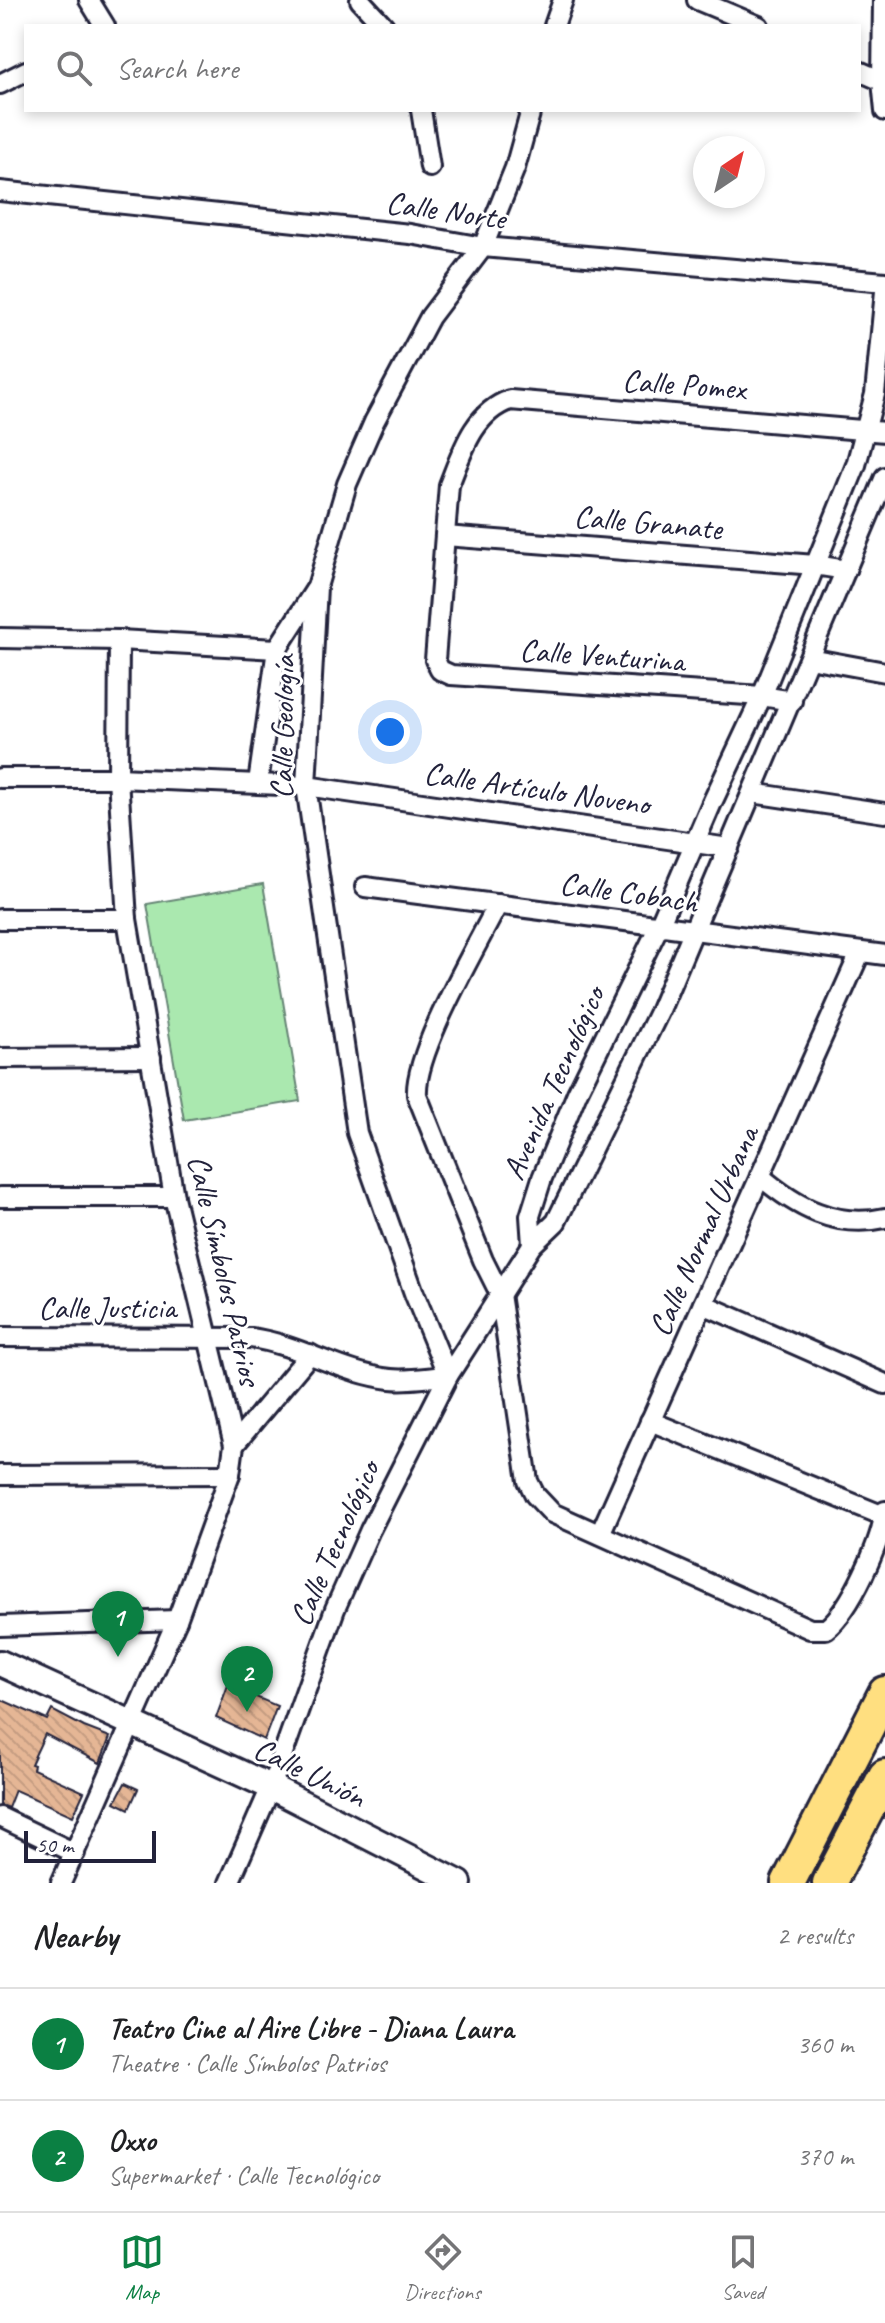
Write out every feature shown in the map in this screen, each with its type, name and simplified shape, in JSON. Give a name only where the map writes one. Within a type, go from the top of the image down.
[{"type":"highway","points":[[788,1883],[885,1693]]},
{"type":"highway","points":[[829,1883],[885,1776]]},
{"type":"street","points":[[89,0],[104,24]]},
{"type":"street","points":[[360,0],[382,24]]},
{"type":"street","points":[[555,24],[563,0]]},
{"type":"street","points":[[697,0],[754,24]]},
{"type":"street","points":[[883,0],[882,81],[885,111]]},
{"type":"street","points":[[0,84],[24,72]]},
{"type":"street","points":[[861,72],[882,81]]},
{"type":"street","points":[[421,112],[430,167]]},
{"type":"street","name":"Calle Geología","points":[[448,1376],[414,1293],[357,1133],[306,786],[317,587],[347,484],[374,422],[430,317],[483,247],[515,168],[530,112]]},
{"type":"street","name":"Calle Norte","points":[[0,191],[410,234],[483,247],[885,282]]},
{"type":"street","name":"Avenida Tecnológico","points":[[532,1245],[530,1216],[577,1093],[697,842],[762,696],[856,465],[876,430],[875,394],[885,291]]},
{"type":"street","name":"Calle Pomex","points":[[445,536],[449,485],[459,459],[485,413],[510,400],[876,430]]},
{"type":"street","name":"Avenida Tecnológico","points":[[532,1245],[556,1222],[572,1193],[694,931],[885,477]]},
{"type":"street","name":"Calle Granate","points":[[445,536],[846,570]]},
{"type":"street","name":"Calle Venturina","points":[[445,536],[435,660],[440,670],[451,675],[762,696],[792,701]]},
{"type":"street","points":[[258,783],[277,649],[317,587]]},
{"type":"street","points":[[0,638],[119,640],[277,649]]},
{"type":"street","name":"Calle Símbolos Patrios","points":[[61,1883],[177,1620],[230,1474],[234,1445],[174,1197],[127,919],[118,778],[119,640]]},
{"type":"street","points":[[809,658],[885,672]]},
{"type":"street","name":"Calle Artículo Noveno","points":[[0,778],[118,778],[306,786],[729,848]]},
{"type":"street","points":[[752,793],[885,813]]},
{"type":"street","name":"Calle Cobach","points":[[365,887],[885,955]]},
{"type":"street","points":[[498,904],[426,1047],[416,1083],[417,1095],[483,1260],[500,1294],[528,1481],[535,1495],[552,1513],[810,1629],[826,1629],[847,1606],[879,1536],[885,1514],[650,1421]]},
{"type":"street","points":[[0,919],[127,919]]},
{"type":"street","name":"Calle Normal Urbana","points":[[600,1534],[860,953]]},
{"type":"street","points":[[0,1058],[151,1057]]},
{"type":"street","points":[[760,1176],[786,1199],[821,1215],[859,1221],[885,1218]]},
{"type":"street","points":[[0,1197],[174,1197]]},
{"type":"street","name":"Calle Tecnológico","points":[[229,1883],[271,1787],[335,1609],[406,1455],[448,1376],[532,1245]]},
{"type":"street","points":[[703,1304],[885,1384]]},
{"type":"street","name":"Calle Justicia","points":[[0,1337],[207,1337],[279,1342],[356,1372],[392,1379],[448,1376]]},
{"type":"street","points":[[234,1445],[310,1354]]},
{"type":"street","points":[[0,1475],[230,1474]]},
{"type":"street","points":[[0,1626],[177,1620]]},
{"type":"street","name":"Calle Unión","points":[[0,1663],[271,1787],[459,1883]]},
{"type":"street","points":[[0,1817],[75,1853]]},
{"type":"green space","points":[[263,884],[300,1101],[184,1120],[147,904]]},
{"type":"building","points":[[228,1685],[277,1706],[264,1740],[216,1718]]},
{"type":"building","points":[[0,1699],[47,1720],[52,1710],[110,1737],[100,1763],[45,1734],[31,1764],[34,1765],[33,1769],[84,1792],[73,1816],[15,1790],[8,1808],[0,1805]]},
{"type":"building","points":[[125,1783],[138,1789],[129,1809],[115,1802]]},
{"type":"place","name":"Teatro Cine al Aire Libre - Diana Laura","points":[[118,1657]]},
{"type":"place","name":"Oxxo","points":[[247,1712]]}]
